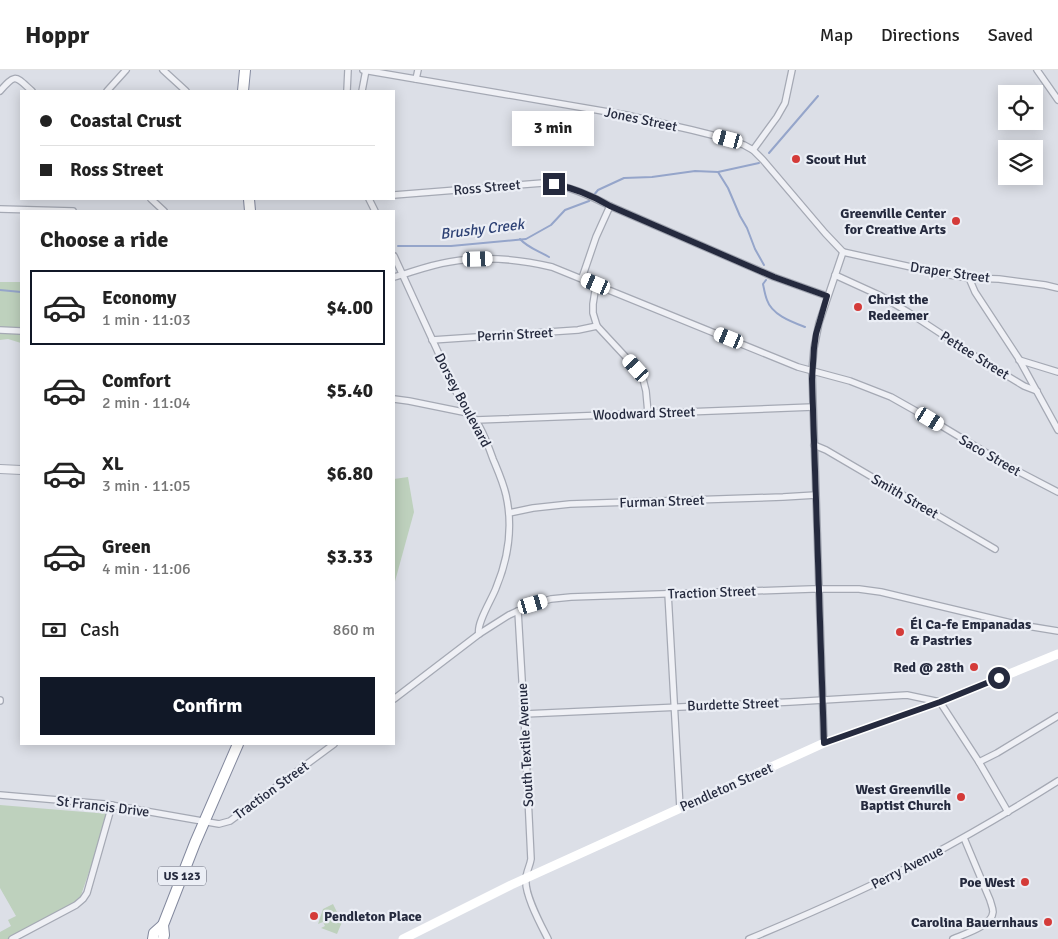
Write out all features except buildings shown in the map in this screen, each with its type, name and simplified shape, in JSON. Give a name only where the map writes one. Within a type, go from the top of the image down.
[{"type":"highway","points":[[243,90],[245,70]]},
{"type":"highway","name":"US 123","points":[[163,939],[163,926],[204,820],[238,745]]},
{"type":"highway","name":"US 123","points":[[152,939],[154,932],[163,926]]},
{"type":"main road","name":"Pendleton Street","points":[[403,939],[491,894],[824,743],[940,702],[1058,654]]},
{"type":"street","points":[[108,90],[126,70]]},
{"type":"street","points":[[163,70],[185,90]]},
{"type":"street","points":[[347,90],[348,70]]},
{"type":"street","points":[[362,90],[365,70]]},
{"type":"street","name":"Jones Street","points":[[365,70],[626,115],[728,139],[744,145],[753,150],[763,160],[843,252]]},
{"type":"street","points":[[416,79],[418,70]]},
{"type":"street","points":[[753,150],[778,117],[785,103],[792,70]]},
{"type":"street","points":[[1037,70],[1058,100]]},
{"type":"street","points":[[0,92],[12,79],[16,78],[31,90]]},
{"type":"street","name":"Ross Street","points":[[395,195],[543,183],[562,186],[591,196],[774,277],[827,296]]},
{"type":"street","points":[[152,200],[163,210]]},
{"type":"street","points":[[582,278],[596,237],[610,206]]},
{"type":"street","points":[[0,209],[36,210]]},
{"type":"street","points":[[824,743],[812,371],[816,334],[843,252]]},
{"type":"street","name":"Draper Street","points":[[843,252],[969,278],[999,279],[1058,288]]},
{"type":"street","name":"Dorsey Boulevard","points":[[395,258],[460,400],[468,413],[476,420],[483,434],[506,496],[509,513],[507,554],[496,589],[480,622],[479,634]]},
{"type":"street","name":"Saco Street","points":[[395,278],[449,262],[489,259],[541,264],[557,269],[789,363],[850,381],[891,397],[1008,466],[1058,492]]},
{"type":"street","name":"Pettee Street","points":[[835,276],[881,296],[981,360],[1024,386],[1037,391]]},
{"type":"street","points":[[969,278],[975,292],[1019,360],[1058,430]]},
{"type":"street","points":[[596,284],[593,313],[597,326],[643,378],[648,413]]},
{"type":"street","name":"Perrin Street","points":[[432,340],[578,330],[597,326]]},
{"type":"street","points":[[0,330],[20,331]]},
{"type":"street","points":[[1019,360],[1058,372]]},
{"type":"street","points":[[395,400],[410,401],[468,413]]},
{"type":"street","name":"Woodward Street","points":[[476,420],[813,406]]},
{"type":"street","name":"Smith Street","points":[[814,445],[995,548]]},
{"type":"street","points":[[0,469],[20,470]]},
{"type":"street","name":"Furman Street","points":[[509,513],[538,507],[570,504],[783,498],[816,495]]},
{"type":"street","name":"Traction Street","points":[[395,699],[479,634],[508,615],[533,604],[551,599],[668,593],[859,589],[881,592],[1014,624],[1058,632]]},
{"type":"street","points":[[668,593],[680,808]]},
{"type":"street","name":"South Textile Avenue","points":[[518,611],[530,859],[526,878]]},
{"type":"street","name":"Burdette Street","points":[[524,714],[907,695],[940,702]]},
{"type":"street","points":[[940,702],[1008,812]]},
{"type":"street","points":[[978,762],[997,753],[1058,716]]},
{"type":"street","name":"Traction Street","points":[[204,820],[220,824],[230,821],[333,745]]},
{"type":"street","name":"Perry Avenue","points":[[749,939],[850,895],[912,865],[964,838],[1058,781]]},
{"type":"street","name":"St Francis Drive","points":[[0,795],[112,805],[204,820]]},
{"type":"street","points":[[12,939],[83,900],[88,893],[112,805]]},
{"type":"street","points":[[953,939],[983,925],[990,920],[993,914],[990,900],[964,838]]},
{"type":"street","points":[[526,878],[529,897],[548,939]]},
{"type":"green space","points":[[0,282],[20,282],[20,343],[8,339],[0,340]]},
{"type":"green space","points":[[408,477],[414,512],[395,581],[395,479]]},
{"type":"green space","points":[[0,805],[109,814],[78,904],[9,939],[0,939],[0,932],[11,926],[8,920],[16,916],[0,888]]},
{"type":"green space","points":[[333,904],[342,922],[337,934],[321,928],[325,926],[323,922],[318,924],[323,909]]},
{"type":"waterway","name":"Brushy Creek","points":[[769,153],[818,96]]},
{"type":"waterway","name":"Brushy Creek","points":[[398,246],[451,246],[526,239],[551,225],[565,210],[589,201],[598,190],[624,178],[652,177],[695,171],[718,172],[759,163]]},
{"type":"waterway","points":[[718,172],[728,188],[764,265]]},
{"type":"waterway","points":[[520,239],[530,247],[549,257]]},
{"type":"waterway","points":[[766,280],[763,284],[765,294],[773,310],[794,323],[805,327]]},
{"type":"waterway","name":"Brushy Creek","points":[[0,290],[20,292]]},
{"type":"place","name":"Scout Hut","points":[[796,159]]},
{"type":"place","name":"Greenville Center for Creative Arts","points":[[956,221]]},
{"type":"place","name":"Christ the Redeemer","points":[[858,307]]},
{"type":"place","name":"Él Ca-fe Empanadas & Pastries","points":[[900,632]]},
{"type":"place","name":"Red @ 28th","points":[[974,667]]},
{"type":"place","name":"West Greenville Baptist Church","points":[[961,797]]},
{"type":"place","name":"Poe West","points":[[1025,882]]},
{"type":"place","name":"Pendleton Place","points":[[314,916]]},
{"type":"place","name":"Carolina Bauernhaus","points":[[1048,922]]},
{"type":"route","points":[[554,184],[591,196],[774,277],[827,296],[816,334],[812,379],[824,743],[940,702],[999,678]]}]
